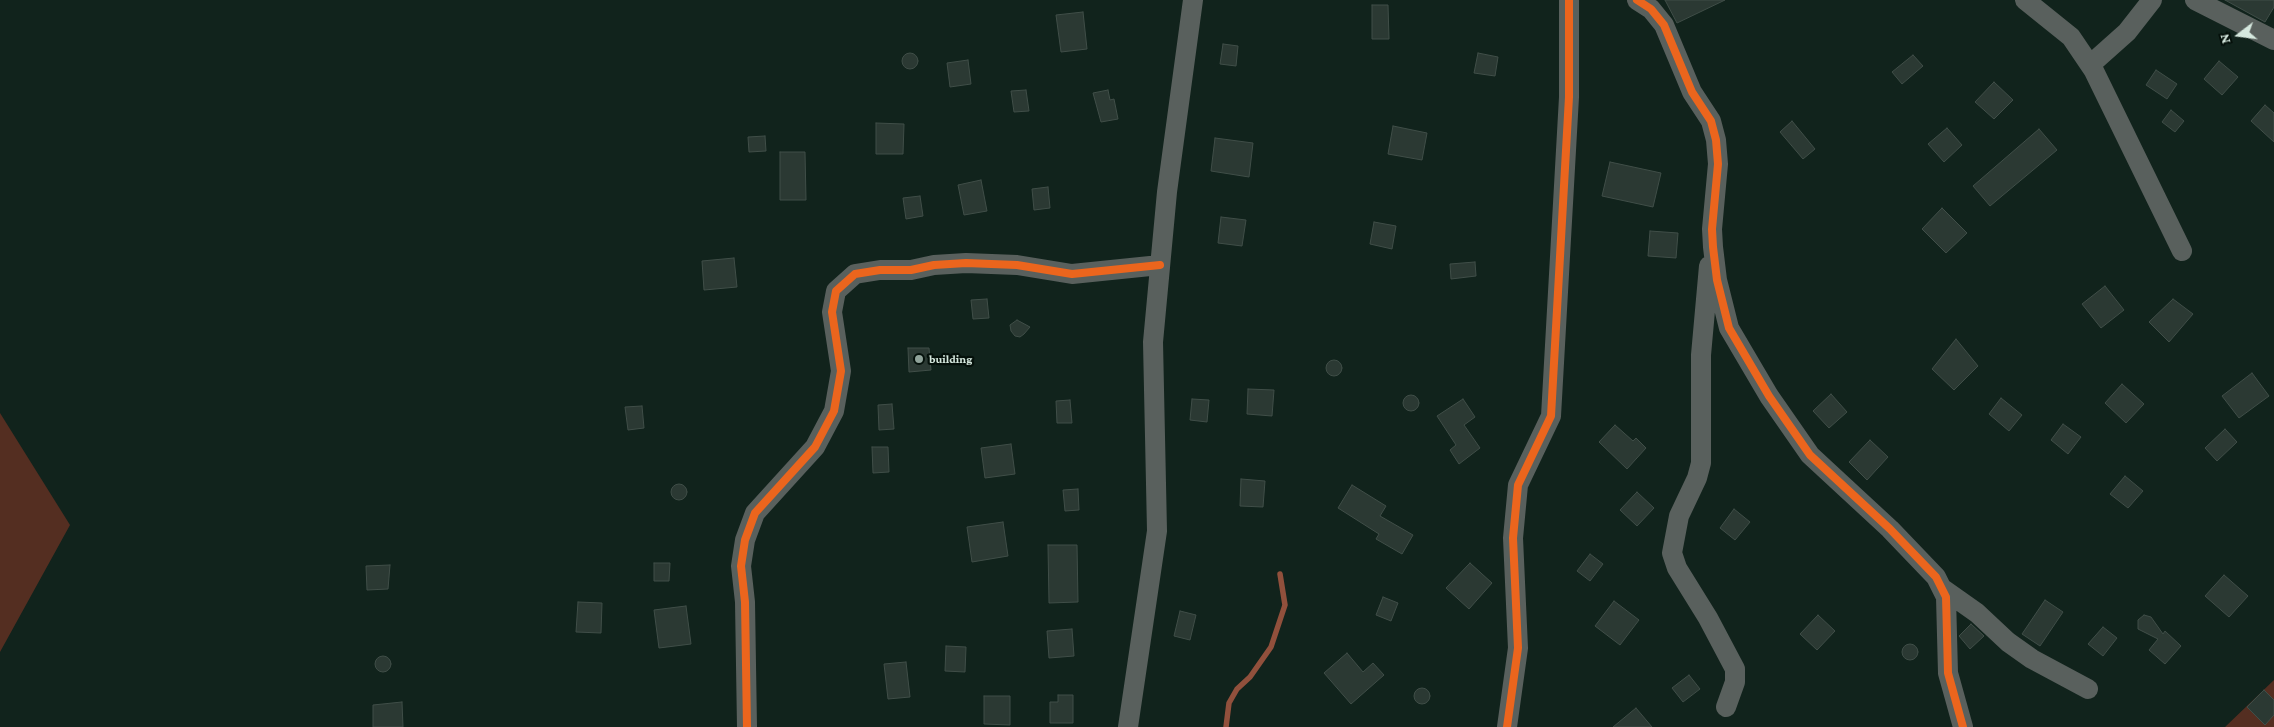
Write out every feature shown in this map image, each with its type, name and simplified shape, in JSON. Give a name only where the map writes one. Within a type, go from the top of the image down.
[{"type":"street","points":[[1128,727],[1157,531],[1154,342],[1166,192],[1193,0]]},
{"type":"street","points":[[1507,727],[1518,648],[1513,538],[1518,485],[1552,416],[1569,96],[1569,0]]},
{"type":"street","points":[[1637,0],[1651,9],[1664,25],[1692,92],[1711,122],[1716,140],[1718,164],[1713,221],[1713,247],[1717,280],[1728,328],[1788,425],[1810,454],[1890,529],[1936,577],[1946,597],[1948,673],[1963,727]]},
{"type":"street","points":[[2025,0],[2071,37],[2090,65],[2182,251]]},
{"type":"street","points":[[2090,65],[2127,32],[2152,0]]},
{"type":"street","points":[[2195,0],[2274,40]]},
{"type":"street","points":[[1713,247],[1702,324],[1699,401],[1701,464],[1697,478],[1679,516],[1672,553],[1677,568],[1708,618],[1735,669],[1735,682],[1726,707]]},
{"type":"street","points":[[747,727],[744,602],[741,566],[745,540],[755,514],[815,447],[834,411],[842,371],[832,312],[836,292],[855,274],[880,270],[911,270],[934,265],[966,263],[1017,265],[1072,274],[1160,264]]},
{"type":"street","points":[[1942,589],[1977,613],[2008,642],[2032,659],[2088,689]]},
{"type":"shaded area","points":[[0,413],[70,525],[0,652]]},
{"type":"shaded area","points":[[2274,680],[2274,727],[2225,727]]},
{"type":"building","points":[[1665,0],[1725,0],[1677,23]]},
{"type":"building","points":[[2225,0],[2274,0],[2274,7],[2265,22]]},
{"type":"building","points":[[1372,5],[1388,5],[1389,39],[1372,39]]},
{"type":"building","points":[[1083,12],[1087,49],[1061,52],[1056,15]]},
{"type":"building","points":[[1223,44],[1238,46],[1236,66],[1220,64]]},
{"type":"building","points":[[910,53],[916,55],[918,61],[916,67],[910,69],[904,67],[902,61],[904,55]]},
{"type":"building","points":[[1478,53],[1498,57],[1495,76],[1474,73]]},
{"type":"building","points":[[1913,55],[1923,66],[1902,84],[1892,72]]},
{"type":"building","points":[[968,60],[971,84],[950,87],[947,63]]},
{"type":"building","points":[[2219,61],[2238,77],[2222,95],[2204,79]]},
{"type":"building","points":[[2156,70],[2177,84],[2167,99],[2146,85]]},
{"type":"building","points":[[1994,82],[2013,100],[1994,119],[1975,102]]},
{"type":"building","points":[[1026,90],[1029,111],[1014,112],[1011,91]]},
{"type":"building","points":[[1108,90],[1110,100],[1114,99],[1118,119],[1101,122],[1093,93]]},
{"type":"building","points":[[2265,105],[2274,113],[2274,142],[2251,121]]},
{"type":"building","points":[[2171,110],[2184,121],[2175,132],[2162,122]]},
{"type":"building","points":[[1792,121],[1815,149],[1803,159],[1780,132]]},
{"type":"building","points":[[876,123],[904,124],[903,154],[876,154]]},
{"type":"building","points":[[1393,126],[1427,133],[1422,160],[1388,154]]},
{"type":"building","points":[[1947,128],[1962,145],[1944,162],[1928,144]]},
{"type":"building","points":[[2039,129],[2057,150],[1990,206],[1973,186]]},
{"type":"building","points":[[765,136],[766,151],[749,152],[748,137]]},
{"type":"building","points":[[1215,138],[1253,143],[1249,177],[1211,171]]},
{"type":"building","points":[[780,152],[805,152],[806,200],[780,200]]},
{"type":"building","points":[[1610,162],[1661,173],[1653,207],[1602,196]]},
{"type":"building","points":[[981,180],[987,211],[964,215],[958,185]]},
{"type":"building","points":[[1048,187],[1050,208],[1034,210],[1032,189]]},
{"type":"building","points":[[920,196],[923,216],[906,219],[903,198]]},
{"type":"building","points":[[1942,208],[1967,233],[1946,253],[1922,229]]},
{"type":"building","points":[[1221,217],[1246,220],[1242,246],[1218,243]]},
{"type":"building","points":[[1374,222],[1396,226],[1392,249],[1370,244]]},
{"type":"building","points":[[1650,231],[1678,233],[1676,258],[1648,256]]},
{"type":"building","points":[[734,258],[737,287],[704,290],[702,261]]},
{"type":"building","points":[[1475,262],[1476,276],[1451,279],[1450,264]]},
{"type":"building","points":[[2105,286],[2124,310],[2101,328],[2082,304]]},
{"type":"building","points":[[987,299],[989,318],[973,319],[971,300]]},
{"type":"building","points":[[2173,299],[2193,314],[2169,342],[2149,322]]},
{"type":"building","points":[[1017,320],[1030,327],[1020,337],[1015,336],[1011,331],[1010,325]]},
{"type":"building","points":[[1956,339],[1978,366],[1954,390],[1932,369]]},
{"type":"building","name":"building","points":[[908,348],[929,348],[931,370],[909,372]]},
{"type":"building","points":[[1334,360],[1340,362],[1342,368],[1340,374],[1334,376],[1328,374],[1326,368],[1328,362]]},
{"type":"building","points":[[2252,373],[2269,396],[2239,418],[2222,396]]},
{"type":"building","points":[[2122,384],[2144,404],[2126,423],[2105,403]]},
{"type":"building","points":[[1248,389],[1274,390],[1272,416],[1247,414]]},
{"type":"building","points":[[1831,394],[1847,412],[1829,428],[1813,411]]},
{"type":"building","points":[[1408,395],[1414,395],[1419,400],[1417,409],[1408,411],[1403,406],[1403,400]]},
{"type":"building","points":[[2001,398],[2022,415],[2009,431],[1989,414]]},
{"type":"building","points":[[1192,399],[1209,400],[1207,422],[1190,420]]},
{"type":"building","points":[[1463,399],[1475,417],[1464,425],[1480,448],[1459,464],[1450,450],[1456,445],[1437,416]]},
{"type":"building","points":[[1070,400],[1072,423],[1057,423],[1056,401]]},
{"type":"building","points":[[892,404],[894,429],[879,430],[878,405]]},
{"type":"building","points":[[642,406],[644,428],[628,430],[625,407]]},
{"type":"building","points":[[2063,424],[2081,437],[2068,454],[2051,440]]},
{"type":"building","points":[[1615,425],[1633,441],[1636,438],[1646,448],[1627,469],[1599,442]]},
{"type":"building","points":[[2225,429],[2237,442],[2217,461],[2205,448]]},
{"type":"building","points":[[1870,440],[1888,457],[1867,480],[1849,462]]},
{"type":"building","points":[[1011,444],[1015,474],[985,478],[981,448]]},
{"type":"building","points":[[872,447],[888,447],[889,472],[873,473]]},
{"type":"building","points":[[2125,476],[2143,491],[2128,508],[2110,494]]},
{"type":"building","points":[[1241,479],[1265,481],[1263,507],[1240,506]]},
{"type":"building","points":[[676,484],[682,484],[687,489],[685,498],[676,500],[671,495],[671,489]]},
{"type":"building","points":[[1352,485],[1386,506],[1380,516],[1413,535],[1402,554],[1376,539],[1379,534],[1338,508]]},
{"type":"building","points":[[1078,489],[1079,510],[1065,511],[1063,490]]},
{"type":"building","points":[[1637,492],[1654,508],[1637,526],[1620,510]]},
{"type":"building","points":[[1734,509],[1750,522],[1735,540],[1720,528]]},
{"type":"building","points":[[1003,522],[1008,556],[972,562],[967,527]]},
{"type":"building","points":[[1048,545],[1077,545],[1078,602],[1049,603]]},
{"type":"building","points":[[1590,554],[1603,564],[1590,581],[1577,571]]},
{"type":"building","points":[[654,563],[670,563],[669,581],[654,581]]},
{"type":"building","points":[[1470,563],[1492,583],[1469,609],[1446,588]]},
{"type":"building","points":[[390,565],[388,589],[367,590],[366,566]]},
{"type":"building","points":[[2224,575],[2248,596],[2229,617],[2205,596]]},
{"type":"building","points":[[1383,597],[1398,603],[1391,621],[1376,615]]},
{"type":"building","points":[[2045,600],[2063,612],[2040,646],[2022,634]]},
{"type":"building","points":[[1614,601],[1639,620],[1620,645],[1595,626]]},
{"type":"building","points":[[578,602],[602,603],[601,633],[576,632]]},
{"type":"building","points":[[686,606],[691,644],[659,648],[654,610]]},
{"type":"building","points":[[1180,611],[1196,615],[1190,640],[1174,636]]},
{"type":"building","points":[[1818,615],[1835,631],[1817,650],[1800,634]]},
{"type":"building","points":[[2144,615],[2151,617],[2163,634],[2165,631],[2181,646],[2165,664],[2149,650],[2158,639],[2138,629],[2138,620]]},
{"type":"building","points":[[1971,624],[1984,636],[1970,649],[1959,636]]},
{"type":"building","points":[[2103,627],[2117,638],[2103,656],[2088,644]]},
{"type":"building","points":[[1072,629],[1074,656],[1049,658],[1047,631]]},
{"type":"building","points":[[1907,644],[1913,644],[1918,649],[1916,658],[1907,660],[1902,655],[1902,649]]},
{"type":"building","points":[[946,646],[966,647],[965,672],[945,671]]},
{"type":"building","points":[[1347,653],[1363,672],[1373,663],[1384,675],[1351,704],[1324,673]]},
{"type":"building","points":[[383,656],[389,658],[391,664],[389,670],[383,672],[377,670],[375,664],[377,658]]},
{"type":"building","points":[[906,662],[910,697],[888,699],[884,664]]},
{"type":"building","points":[[1689,675],[1700,689],[1683,702],[1672,688]]},
{"type":"building","points":[[1419,688],[1425,688],[1430,693],[1428,702],[1419,704],[1414,699],[1414,693]]},
{"type":"building","points":[[2264,690],[2274,700],[2274,715],[2265,725],[2247,707]]},
{"type":"building","points":[[1058,695],[1073,695],[1073,723],[1050,723],[1050,702],[1058,702]]},
{"type":"building","points":[[984,696],[1010,696],[1010,725],[984,724]]},
{"type":"building","points":[[402,702],[403,727],[373,727],[373,705]]},
{"type":"building","points":[[1636,708],[1652,727],[1613,727]]},
{"type":"waterway","points":[[1226,727],[1229,703],[1237,689],[1250,677],[1271,647],[1285,605],[1280,574]]},
{"type":"cycle path","points":[[1507,727],[1518,648],[1513,538],[1518,485],[1551,416],[1569,97],[1569,0]]},
{"type":"cycle path","points":[[1637,0],[1651,9],[1664,25],[1692,92],[1711,121],[1716,140],[1718,164],[1712,229],[1713,247],[1717,280],[1729,328],[1769,396],[1810,455],[1890,529],[1936,577],[1946,597],[1948,673],[1963,727]]},
{"type":"cycle path","points":[[747,727],[745,602],[741,566],[745,540],[755,513],[815,447],[834,411],[841,371],[832,312],[836,291],[855,274],[880,270],[911,270],[934,265],[966,263],[1017,265],[1072,274],[1160,265]]},
{"type":"place","name":"building","points":[[919,359]]}]
